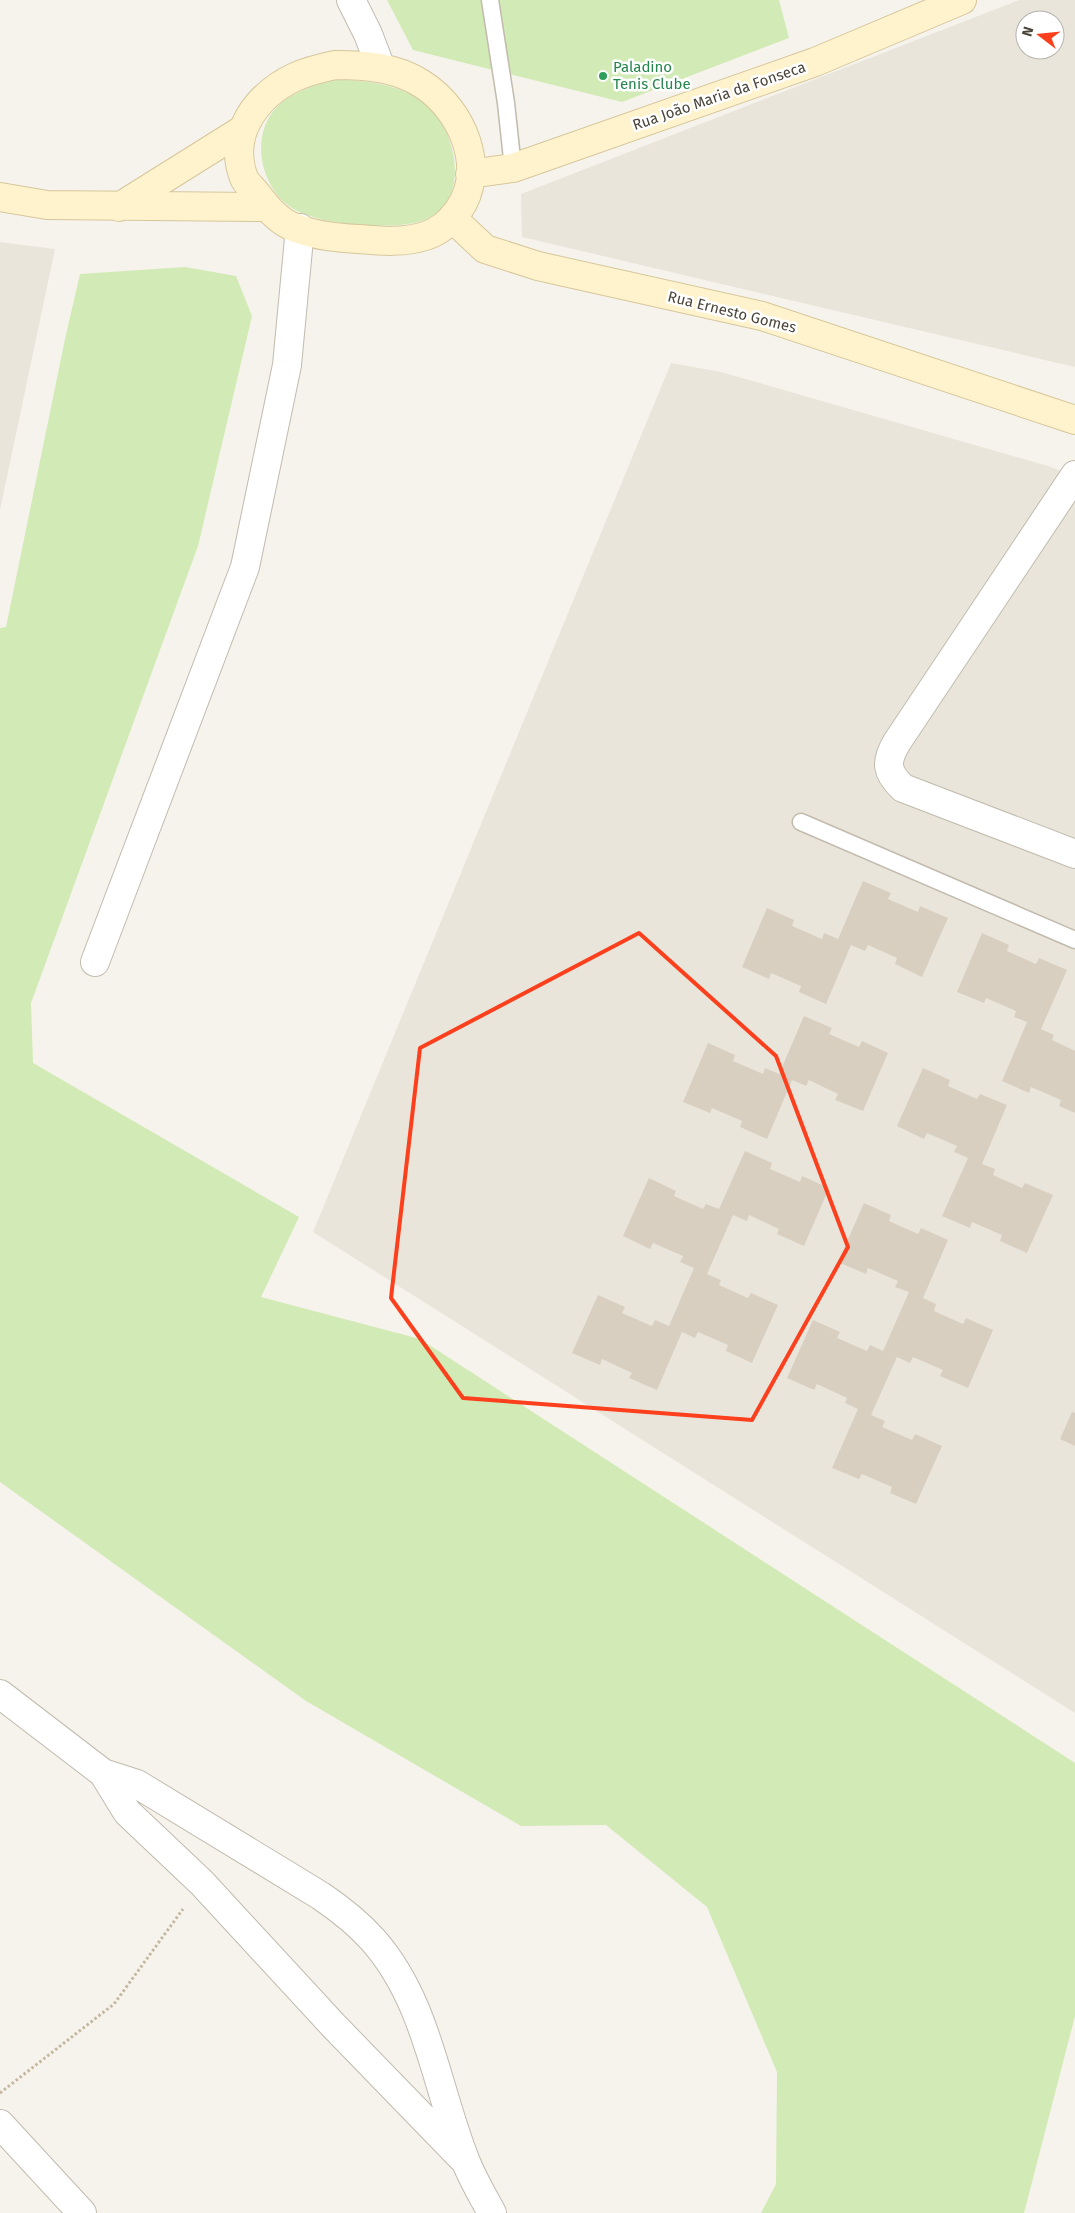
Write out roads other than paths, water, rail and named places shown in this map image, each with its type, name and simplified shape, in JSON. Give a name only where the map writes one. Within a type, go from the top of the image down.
[{"type":"main road","name":"Rua João Maria da Fonseca","points":[[470,174],[513,168],[815,62],[962,0]]},
{"type":"main road","points":[[335,65],[381,68],[421,83],[438,95],[452,111],[467,140],[470,174],[465,198],[452,218],[440,229],[426,236],[390,242],[345,238],[300,228],[285,222],[267,207],[244,178],[240,151],[242,130],[254,109],[280,86],[311,70],[335,65]]},
{"type":"main road","points":[[119,207],[242,130]]},
{"type":"main road","points":[[0,196],[47,205],[267,207]]},
{"type":"main road","name":"Rua Ernesto Gomes","points":[[452,218],[485,249],[538,266],[762,316],[1075,420]]},
{"type":"street","points":[[351,0],[368,34],[381,68]]},
{"type":"street","points":[[95,962],[245,567],[286,365],[300,228]]},
{"type":"street","points":[[1075,475],[897,742],[890,753],[888,767],[893,778],[904,788],[1075,854]]},
{"type":"street","points":[[0,1694],[103,1774],[127,1812],[202,1882],[333,2026],[466,2162]]},
{"type":"street","points":[[103,1774],[137,1784],[321,1896],[349,1916],[373,1940],[407,1990],[419,2017],[466,2162],[492,2213]]},
{"type":"street","points":[[0,2124],[82,2213]]},
{"type":"lane","points":[[490,0],[506,103],[513,168]]},
{"type":"lane","points":[[801,822],[1075,940]]},
{"type":"place","name":"Paladino Tenis Clube","points":[[603,76]]}]
